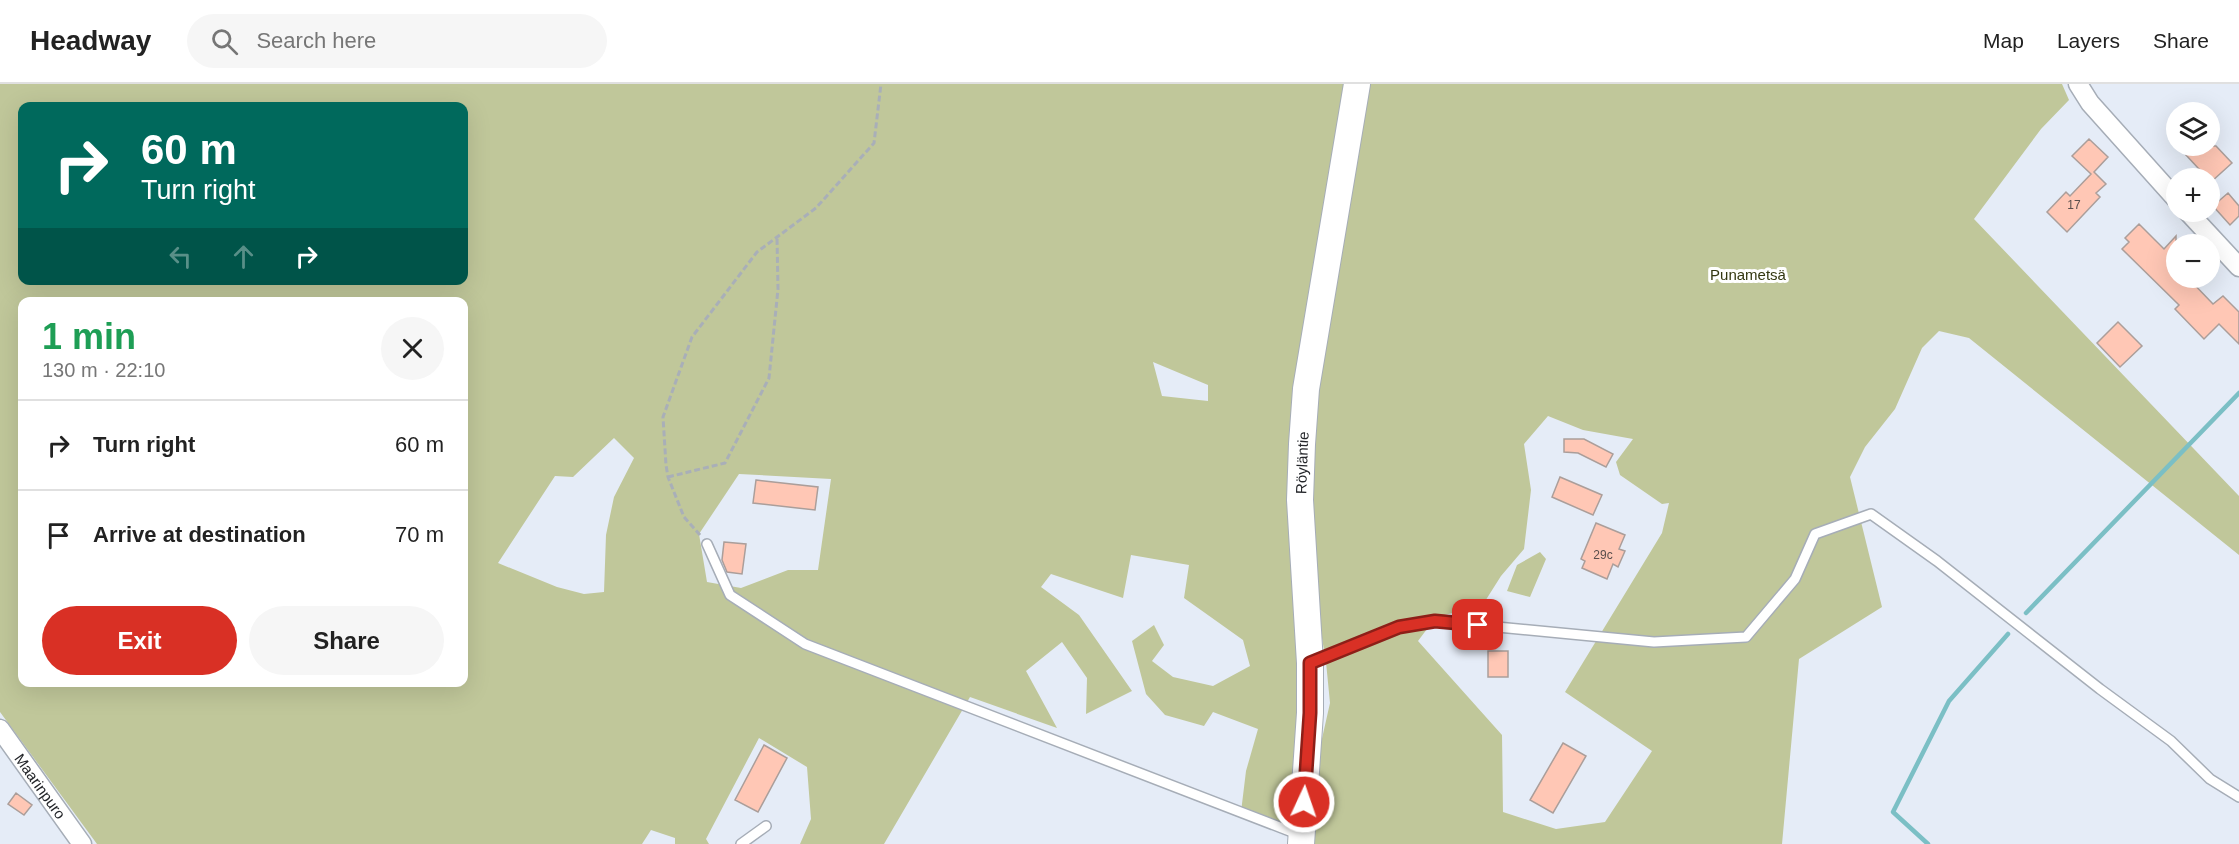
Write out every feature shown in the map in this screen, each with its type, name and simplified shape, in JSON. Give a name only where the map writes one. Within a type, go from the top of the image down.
[{"type":"street","name":"Röyläntie","points":[[1302,840],[1310,713],[1310,663],[1300,500],[1306,389],[1357,84]]},
{"type":"street","points":[[2078,84],[2090,103],[2166,188]]},
{"type":"street","points":[[2197,222],[2239,267]]},
{"type":"street","name":"Maarinpuro","points":[[0,729],[82,844]]},
{"type":"lane","points":[[1310,663],[1399,627],[1435,621],[1654,642],[1746,637],[1795,579],[1815,534],[1871,514],[1937,561],[2100,689],[2171,741],[2210,779],[2239,798]]},
{"type":"lane","points":[[707,543],[730,595],[805,644],[1302,840]]},
{"type":"lane","points":[[741,844],[766,826]]},
{"type":"path","points":[[707,543],[684,517],[668,477],[666,465],[663,417],[692,337],[757,252],[816,208],[874,143],[881,84]]},
{"type":"path","points":[[668,477],[725,463],[769,378],[778,289],[777,237]]},
{"type":"green space","points":[[0,84],[1357,84],[1317,329],[1302,832],[1241,812],[1246,771],[1258,729],[1213,712],[1204,726],[1165,715],[1146,694],[1132,641],[1154,625],[1164,645],[1152,661],[1173,677],[1213,686],[1250,666],[1243,640],[1184,598],[1189,565],[1131,555],[1123,598],[1051,574],[1041,587],[1079,615],[1132,691],[1086,714],[1087,678],[1062,642],[1026,671],[1057,728],[970,697],[884,844],[800,844],[811,819],[807,767],[759,738],[706,839],[709,844],[675,844],[675,838],[651,830],[642,844],[97,844],[0,712]],"holes":[[[1153,362],[1208,385],[1208,401],[1162,396]],[[614,438],[634,458],[614,497],[606,535],[604,592],[584,594],[557,587],[498,563],[555,476],[573,477]],[[739,474],[831,479],[818,570],[788,570],[741,588],[707,582],[699,534]]]},
{"type":"green space","name":"Punametsä","points":[[1370,84],[2062,84],[2069,100],[2041,129],[1974,219],[2239,496],[2239,555],[1969,338],[1939,331],[1922,348],[1895,409],[1865,447],[1850,477],[1882,607],[1799,659],[1782,844],[1313,844],[1321,743],[1330,703],[1318,614],[1311,491],[1314,417]],"holes":[[[1548,416],[1583,430],[1633,439],[1616,462],[1620,475],[1662,504],[1669,503],[1662,533],[1565,692],[1652,751],[1605,822],[1556,829],[1503,812],[1502,735],[1418,641],[1436,617],[1482,606],[1501,576],[1524,549],[1531,490],[1524,444]]]},
{"type":"green space","points":[[1540,552],[1546,559],[1530,597],[1507,591],[1517,565]]},
{"type":"building","points":[[2089,139],[2108,157],[2094,172],[2106,184],[2096,193],[2100,197],[2067,232],[2047,212],[2066,192],[2070,196],[2091,174],[2072,156]]},
{"type":"building","points":[[2220,150],[2232,163],[2220,174],[2220,168],[2198,168],[2187,156],[2220,156]]},
{"type":"building","points":[[2228,193],[2239,206],[2239,216],[2230,225],[2220,214],[2220,200]]},
{"type":"building","points":[[2139,224],[2164,249],[2166,247],[2166,288],[2198,288],[2213,304],[2223,296],[2239,312],[2239,344],[2219,324],[2204,339],[2175,309],[2179,305],[2122,249],[2129,242],[2125,238]]},
{"type":"building","points":[[2118,322],[2142,346],[2120,367],[2097,343]]},
{"type":"building","points":[[1564,439],[1584,439],[1613,454],[1606,467],[1578,453],[1564,452]]},
{"type":"building","points":[[1560,477],[1602,495],[1593,515],[1552,497]]},
{"type":"building","points":[[756,480],[818,487],[815,510],[753,503]]},
{"type":"building","points":[[1596,523],[1625,535],[1619,549],[1625,551],[1618,567],[1613,564],[1607,579],[1582,568],[1585,561],[1581,559]]},
{"type":"building","points":[[724,542],[746,544],[742,574],[727,572],[722,560]]},
{"type":"building","points":[[1488,651],[1508,651],[1508,677],[1488,677]]},
{"type":"building","points":[[1563,743],[1586,756],[1553,813],[1530,800]]},
{"type":"building","points":[[764,745],[787,758],[758,812],[735,800]]},
{"type":"building","points":[[16,793],[32,805],[24,815],[8,804]]},
{"type":"waterway","points":[[2026,613],[2239,393]]},
{"type":"waterway","points":[[1928,844],[1893,812],[1949,701],[2008,634]]},
{"type":"route","points":[[1304,802],[1310,713],[1310,663],[1399,627],[1435,621],[1478,625]]}]
